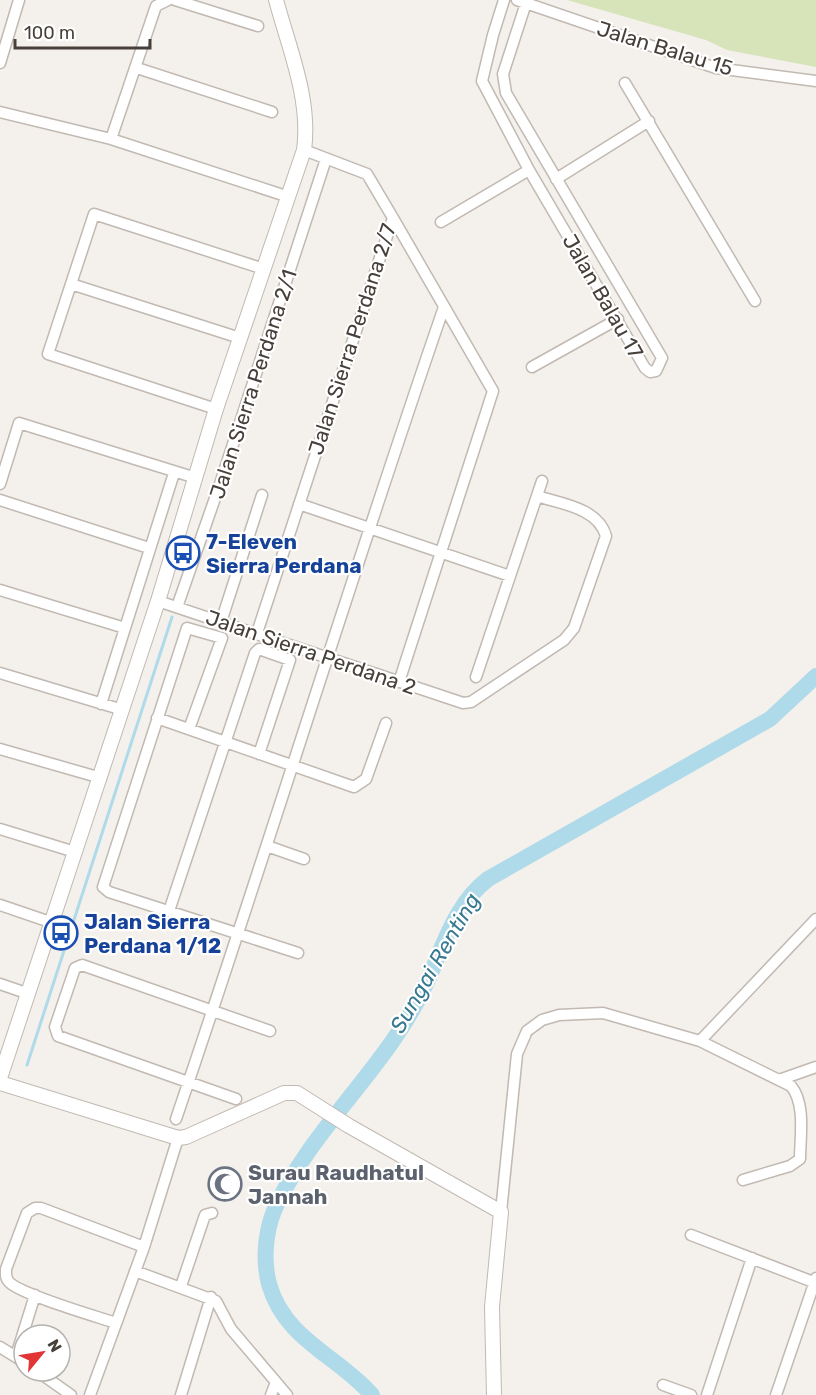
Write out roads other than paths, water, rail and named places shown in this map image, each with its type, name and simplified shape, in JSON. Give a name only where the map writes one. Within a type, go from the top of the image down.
[{"type":"street","points":[[0,63],[5,29],[19,0]]},
{"type":"street","points":[[111,139],[137,68],[156,6],[166,0]]},
{"type":"street","points":[[175,0],[258,26]]},
{"type":"street","points":[[276,0],[305,112],[304,150],[216,409],[159,601],[0,1081],[178,1138],[186,1137],[284,1093],[297,1093],[349,1126],[501,1212]]},
{"type":"street","name":"Jalan Balau 17","points":[[504,0],[482,81],[529,170],[645,368],[650,372],[656,370],[662,358],[506,93],[503,82],[521,2]]},
{"type":"street","name":"Jalan Balau 15","points":[[521,2],[716,68],[816,81]]},
{"type":"street","points":[[137,68],[272,112]]},
{"type":"street","points":[[626,83],[755,301]]},
{"type":"street","points":[[0,112],[111,139],[289,197]]},
{"type":"street","points":[[556,179],[649,121]]},
{"type":"street","name":"Jalan Sierra Perdana 2/7","points":[[257,633],[393,218],[367,174],[304,150]]},
{"type":"street","name":"Jalan Sierra Perdana 2/1","points":[[177,607],[221,481],[326,159]]},
{"type":"street","points":[[441,222],[529,170]]},
{"type":"street","points":[[216,409],[48,354],[94,214],[264,269]]},
{"type":"street","points":[[393,218],[493,392],[399,682]]},
{"type":"street","points":[[71,284],[240,338]]},
{"type":"street","points":[[176,1119],[294,766],[368,528],[444,307]]},
{"type":"street","points":[[532,367],[618,319]]},
{"type":"street","points":[[0,484],[19,423],[196,478]]},
{"type":"street","points":[[101,704],[174,473]]},
{"type":"street","points":[[476,677],[542,481]]},
{"type":"street","points":[[221,622],[262,495]]},
{"type":"street","name":"Jalan Sierra Perdana 2","points":[[159,601],[463,703],[471,702],[564,640],[574,628],[606,536],[604,528],[592,514],[537,496]]},
{"type":"street","points":[[0,500],[149,548]]},
{"type":"street","points":[[299,504],[510,576]]},
{"type":"street","points":[[0,590],[125,628]]},
{"type":"street","points":[[189,729],[222,638],[187,628],[103,887],[109,892],[298,953]]},
{"type":"street","points":[[169,911],[255,653],[259,649],[290,660],[259,754]]},
{"type":"street","points":[[0,673],[123,710]]},
{"type":"street","points":[[157,718],[354,786],[366,778],[386,723]]},
{"type":"street","points":[[0,749],[101,778]]},
{"type":"street","points":[[0,829],[75,852]]},
{"type":"street","points":[[267,846],[304,859]]},
{"type":"street","points":[[0,905],[53,922]]},
{"type":"street","points":[[700,1041],[816,918]]},
{"type":"street","points":[[236,1100],[58,1036],[55,1027],[75,968],[82,965],[270,1031]]},
{"type":"street","points":[[0,984],[29,994]]},
{"type":"street","points":[[494,1395],[492,1307],[517,1054],[527,1032],[542,1020],[559,1015],[603,1013],[700,1041],[791,1086],[800,1106],[800,1159],[790,1166],[743,1180]]},
{"type":"street","points":[[779,1080],[816,1067]]},
{"type":"street","points":[[90,1395],[144,1247],[178,1138]]},
{"type":"street","points":[[116,1323],[35,1295],[9,1283],[3,1280],[6,1269],[27,1213],[35,1208],[144,1247]]},
{"type":"street","points":[[181,1286],[205,1215],[212,1213]]},
{"type":"street","points":[[691,1235],[815,1281],[776,1395]]},
{"type":"street","points":[[707,1395],[752,1258]]},
{"type":"street","points":[[135,1271],[211,1297],[220,1304],[225,1319],[287,1395]]},
{"type":"street","points":[[28,1323],[35,1295]]},
{"type":"street","points":[[181,1395],[211,1297]]},
{"type":"street","points":[[202,1325],[212,1319],[225,1319]]},
{"type":"street","points":[[272,1395],[276,1382]]},
{"type":"street","points":[[54,1383],[71,1395]]},
{"type":"street","points":[[663,1384],[691,1395]]},
{"type":"waterway","points":[[27,1065],[172,617]]},
{"type":"waterway","name":"Sungai Renting","points":[[372,1395],[299,1333],[277,1303],[269,1284],[266,1263],[268,1230],[279,1200],[295,1171],[394,1039],[427,982],[459,913],[477,889],[488,879],[770,719],[816,676]]},
{"type":"place","name":"7-Eleven Sierra Perdana","points":[[183,553]]},
{"type":"place","name":"Jalan Sierra Perdana 1/12","points":[[61,933]]},
{"type":"place","name":"Surau Raudhatul Jannah","points":[[225,1184]]}]
